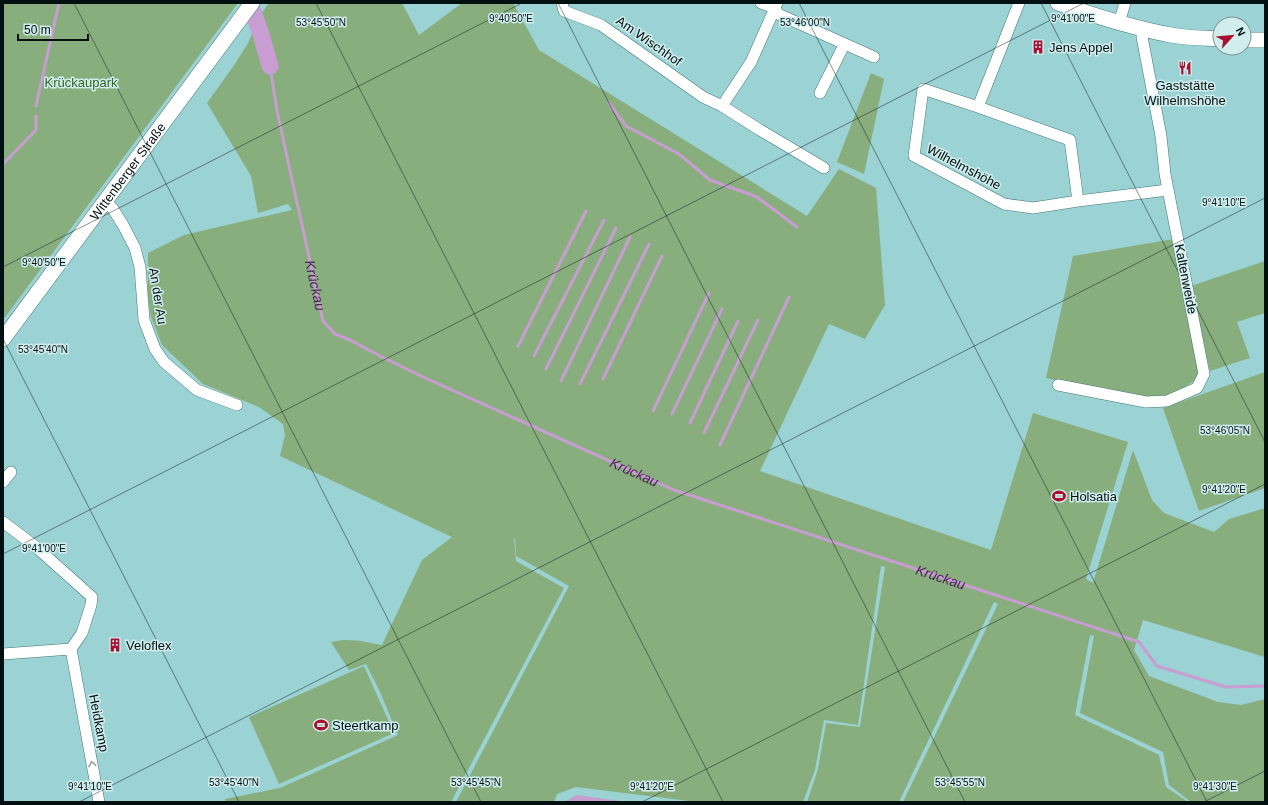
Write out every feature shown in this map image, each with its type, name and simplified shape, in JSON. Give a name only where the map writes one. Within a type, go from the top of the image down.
[{"type":"main road","name":"Wittenberger Straße","points":[[3,339],[252,3]]},
{"type":"main road","points":[[1058,3],[1119,23],[1171,35],[1212,38]]},
{"type":"main road","points":[[1252,40],[1265,40]]},
{"type":"street","name":"Am Wischhof","points":[[562,3],[564,11],[601,25],[703,96],[824,168]]},
{"type":"street","points":[[761,3],[776,6]]},
{"type":"street","points":[[978,107],[1019,3]]},
{"type":"street","points":[[1119,23],[1125,3]]},
{"type":"street","points":[[722,106],[751,62],[776,6]]},
{"type":"street","points":[[776,6],[778,14],[874,58]]},
{"type":"street","name":"Kaltenweide","points":[[1058,385],[1146,402],[1167,400],[1197,388],[1204,374],[1164,174],[1161,136],[1142,37],[1145,29]]},
{"type":"street","points":[[820,93],[844,45]]},
{"type":"street","name":"Wilhelmshöhe","points":[[1078,201],[1070,140],[923,89],[914,156],[1004,204],[1033,208],[1168,190]]},
{"type":"street","name":"An der Au","points":[[105,201],[113,209],[135,248],[140,267],[144,320],[155,350],[164,362],[197,390],[237,405]]},
{"type":"street","points":[[3,482],[11,472]]},
{"type":"street","points":[[3,522],[36,547],[92,597],[82,633],[71,649],[3,654]]},
{"type":"street","name":"Heidkamp","points":[[71,649],[99,802]]},
{"type":"green space","name":"Krückaupark","points":[[3,3],[238,3],[3,320]]},
{"type":"green space","points":[[269,3],[402,3],[419,35],[462,3],[513,3],[539,50],[807,216],[839,169],[876,188],[885,305],[865,339],[829,324],[760,471],[991,550],[1033,413],[1128,442],[1086,579],[1093,583],[1133,450],[1152,500],[1164,513],[1214,532],[1229,519],[1265,508],[1265,657],[1143,620],[1134,650],[1149,676],[1218,702],[1241,705],[1265,699],[1265,802],[1191,802],[1169,785],[1163,752],[1080,713],[1094,636],[1090,635],[1075,715],[1159,755],[1166,787],[1188,802],[903,802],[998,604],[994,602],[899,802],[807,802],[818,769],[826,723],[860,727],[885,567],[881,566],[858,725],[824,720],[815,770],[803,802],[697,802],[576,787],[557,794],[554,802],[456,802],[569,586],[516,556],[515,538],[516,561],[564,588],[451,802],[226,802],[225,799],[280,788],[398,735],[380,692],[366,664],[349,670],[331,642],[351,640],[382,645],[422,560],[452,537],[280,456],[285,435],[283,424],[259,407],[203,384],[162,345],[151,317],[148,296],[148,253],[184,235],[292,210],[288,204],[258,213],[251,176],[207,103],[235,64],[248,43],[260,15]]},
{"type":"green space","points":[[871,73],[884,79],[864,174],[837,162]]},
{"type":"green space","points":[[1174,239],[1197,362],[1198,378],[1182,389],[1167,396],[1146,398],[1129,396],[1046,378],[1073,256]]},
{"type":"green space","points":[[1265,261],[1265,313],[1237,322],[1250,358],[1210,371],[1191,286]]},
{"type":"green space","points":[[1265,372],[1265,488],[1199,511],[1163,408]]},
{"type":"green space","name":"Steertkamp","points":[[364,666],[394,733],[279,784],[249,717]]},
{"type":"shaded area","points":[[577,795],[620,801],[625,802],[564,802]]},
{"type":"waterway","points":[[36,106],[59,3]]},
{"type":"waterway","name":"Krückau","points":[[250,3],[270,66]]},
{"type":"waterway","name":"Krückau","points":[[270,66],[277,111],[323,321],[335,334],[423,377],[674,490],[1139,642],[1157,666],[1226,687],[1265,686]]},
{"type":"waterway","points":[[609,103],[626,126],[679,154],[710,180],[757,197],[797,227]]},
{"type":"waterway","points":[[3,164],[36,130],[36,116]]},
{"type":"waterway","points":[[518,346],[586,211]]},
{"type":"waterway","points":[[534,356],[604,220]]},
{"type":"waterway","points":[[546,369],[616,228]]},
{"type":"waterway","points":[[561,381],[630,237]]},
{"type":"waterway","points":[[580,384],[649,244]]},
{"type":"waterway","points":[[603,379],[662,256]]},
{"type":"waterway","points":[[653,411],[709,293]]},
{"type":"waterway","points":[[720,445],[789,297]]},
{"type":"waterway","points":[[672,414],[722,309]]},
{"type":"waterway","points":[[704,433],[758,320]]},
{"type":"waterway","points":[[690,423],[738,321]]},
{"type":"place","name":"Jens Appel","points":[[1038,47]]},
{"type":"place","name":"Gaststätte Wilhelmshöhe","points":[[1185,68]]},
{"type":"place","name":"Holsatia","points":[[1059,496]]},
{"type":"place","name":"Veloflex","points":[[115,645]]},
{"type":"place","name":"Steertkamp","points":[[321,725]]}]
